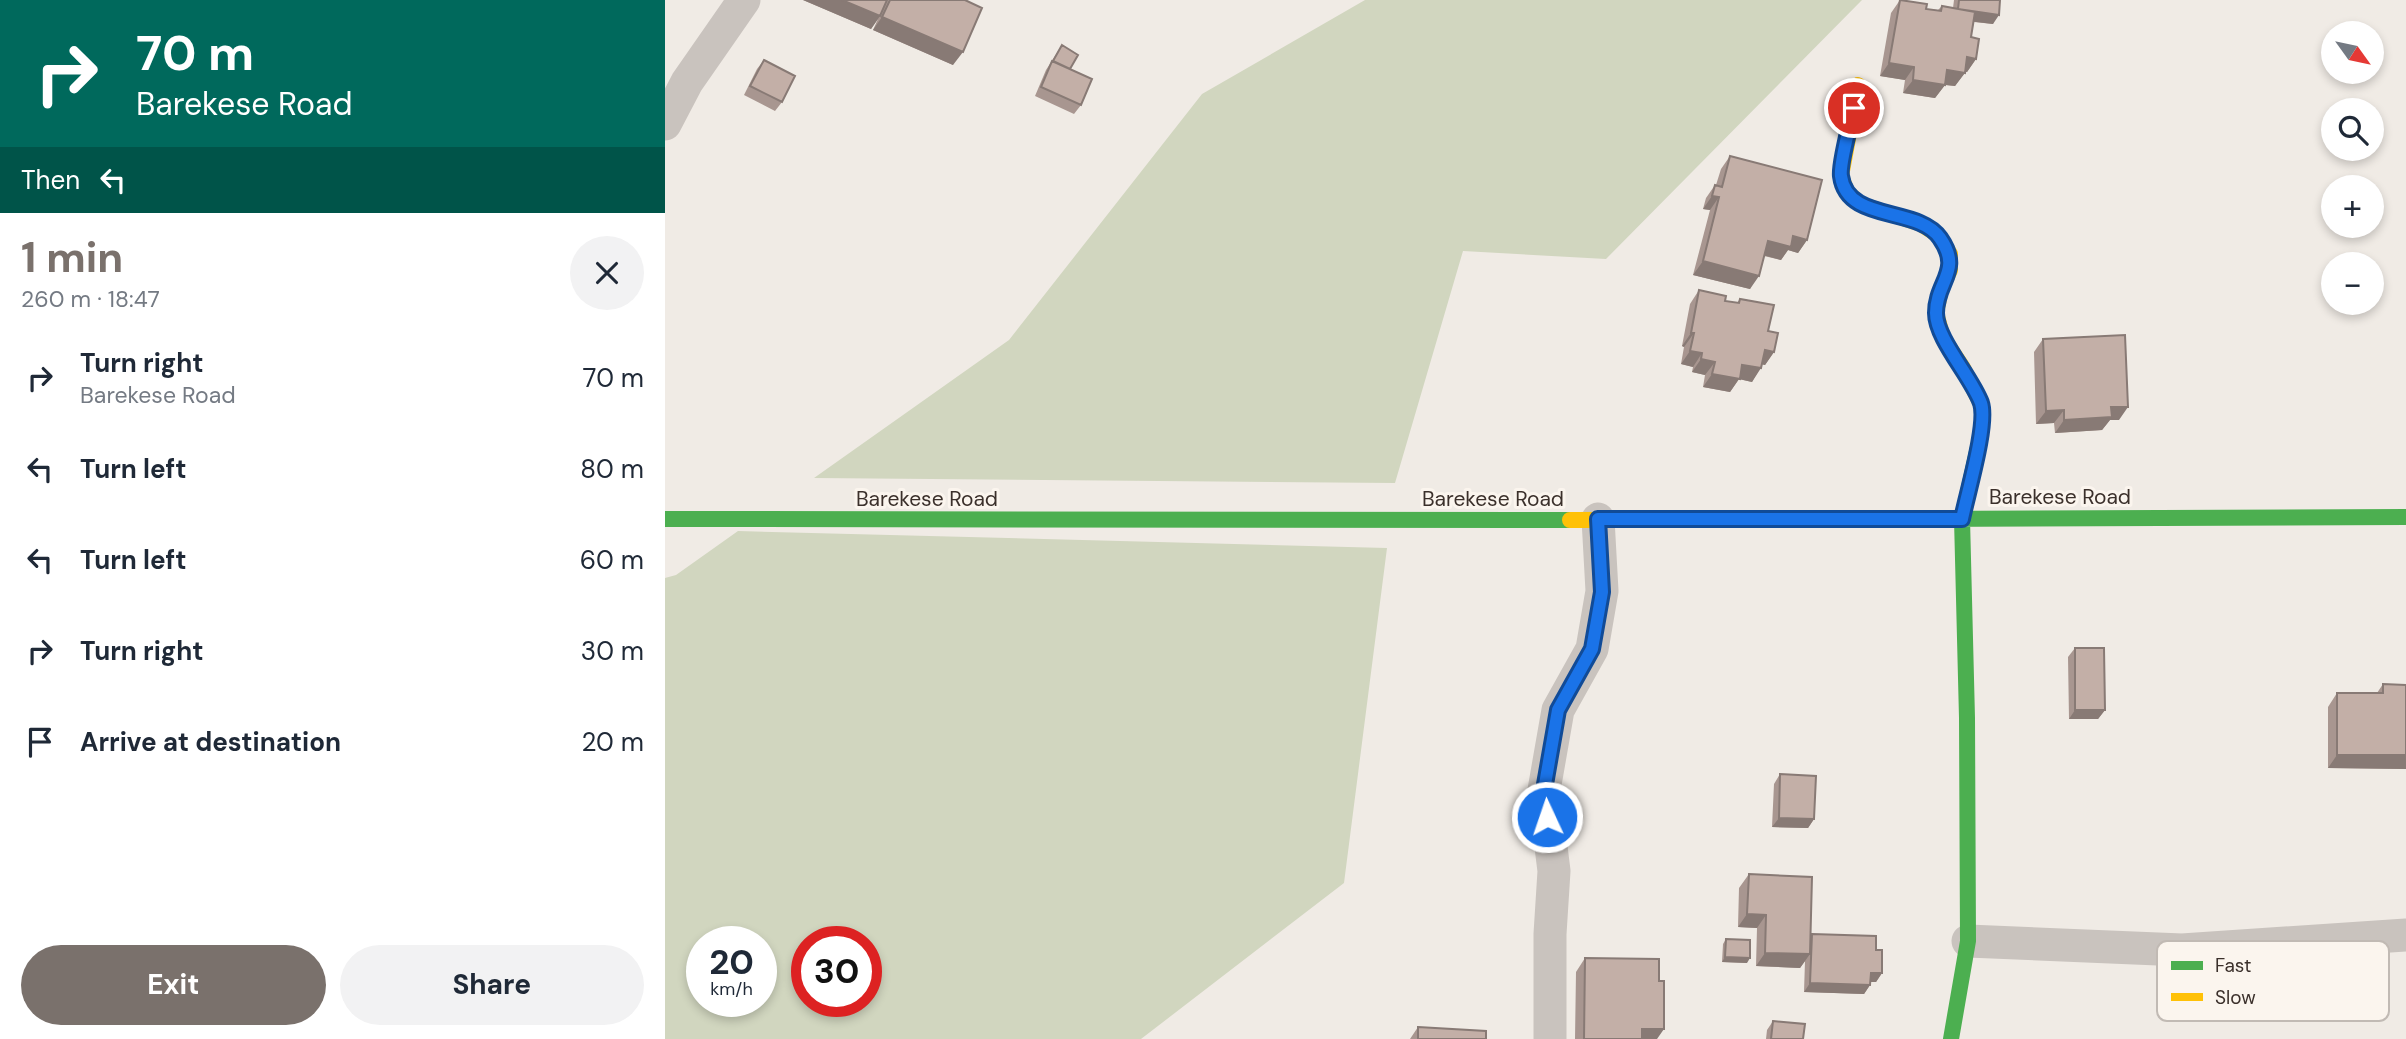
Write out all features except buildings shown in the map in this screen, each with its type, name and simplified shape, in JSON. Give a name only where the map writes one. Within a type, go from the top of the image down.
[{"type":"main road","points":[[1858,85],[1841,176],[1847,191],[1860,204],[1920,224],[1938,235],[1950,254],[1950,270],[1941,289],[1936,313],[1943,338],[1963,368],[1982,406],[1982,427],[1962,519],[1969,941],[1951,1039]]},
{"type":"main road","name":"Barekese Road","points":[[665,519],[2406,517]]},
{"type":"street","points":[[665,124],[687,82],[744,0]]},
{"type":"street","points":[[1550,1039],[1550,934],[1554,871],[1544,790],[1558,710],[1592,649],[1602,592],[1598,519]]},
{"type":"street","points":[[2316,941],[2406,935]]},
{"type":"street","points":[[1969,941],[2157,949]]},
{"type":"green space","points":[[1365,0],[1862,0],[1606,259],[1463,251],[1395,483],[814,478],[1009,340],[1202,94]]},
{"type":"green space","points":[[738,531],[1387,548],[1344,883],[1141,1039],[665,1039],[665,578],[676,575]]},
{"type":"traffic: fast","points":[[1951,1039],[1968,941],[1967,718],[1962,519],[1978,447]]},
{"type":"traffic: fast","points":[[1922,519],[2406,517]]},
{"type":"traffic: fast","points":[[665,519],[1570,520]]},
{"type":"traffic: slow","points":[[1858,85],[1841,176],[1847,192],[1860,204],[1921,224],[1938,235],[1950,254],[1950,270],[1941,289],[1936,313],[1943,338],[1963,368],[1982,406],[1978,447]]},
{"type":"traffic: slow","points":[[1570,520],[1922,519]]},
{"type":"route","points":[[1547,817],[1544,790],[1558,710],[1592,649],[1602,592],[1598,519],[1962,519],[1982,427],[1982,406],[1963,368],[1943,338],[1936,313],[1941,289],[1950,270],[1950,254],[1938,235],[1920,224],[1860,204],[1847,191],[1841,176],[1854,108]]}]
